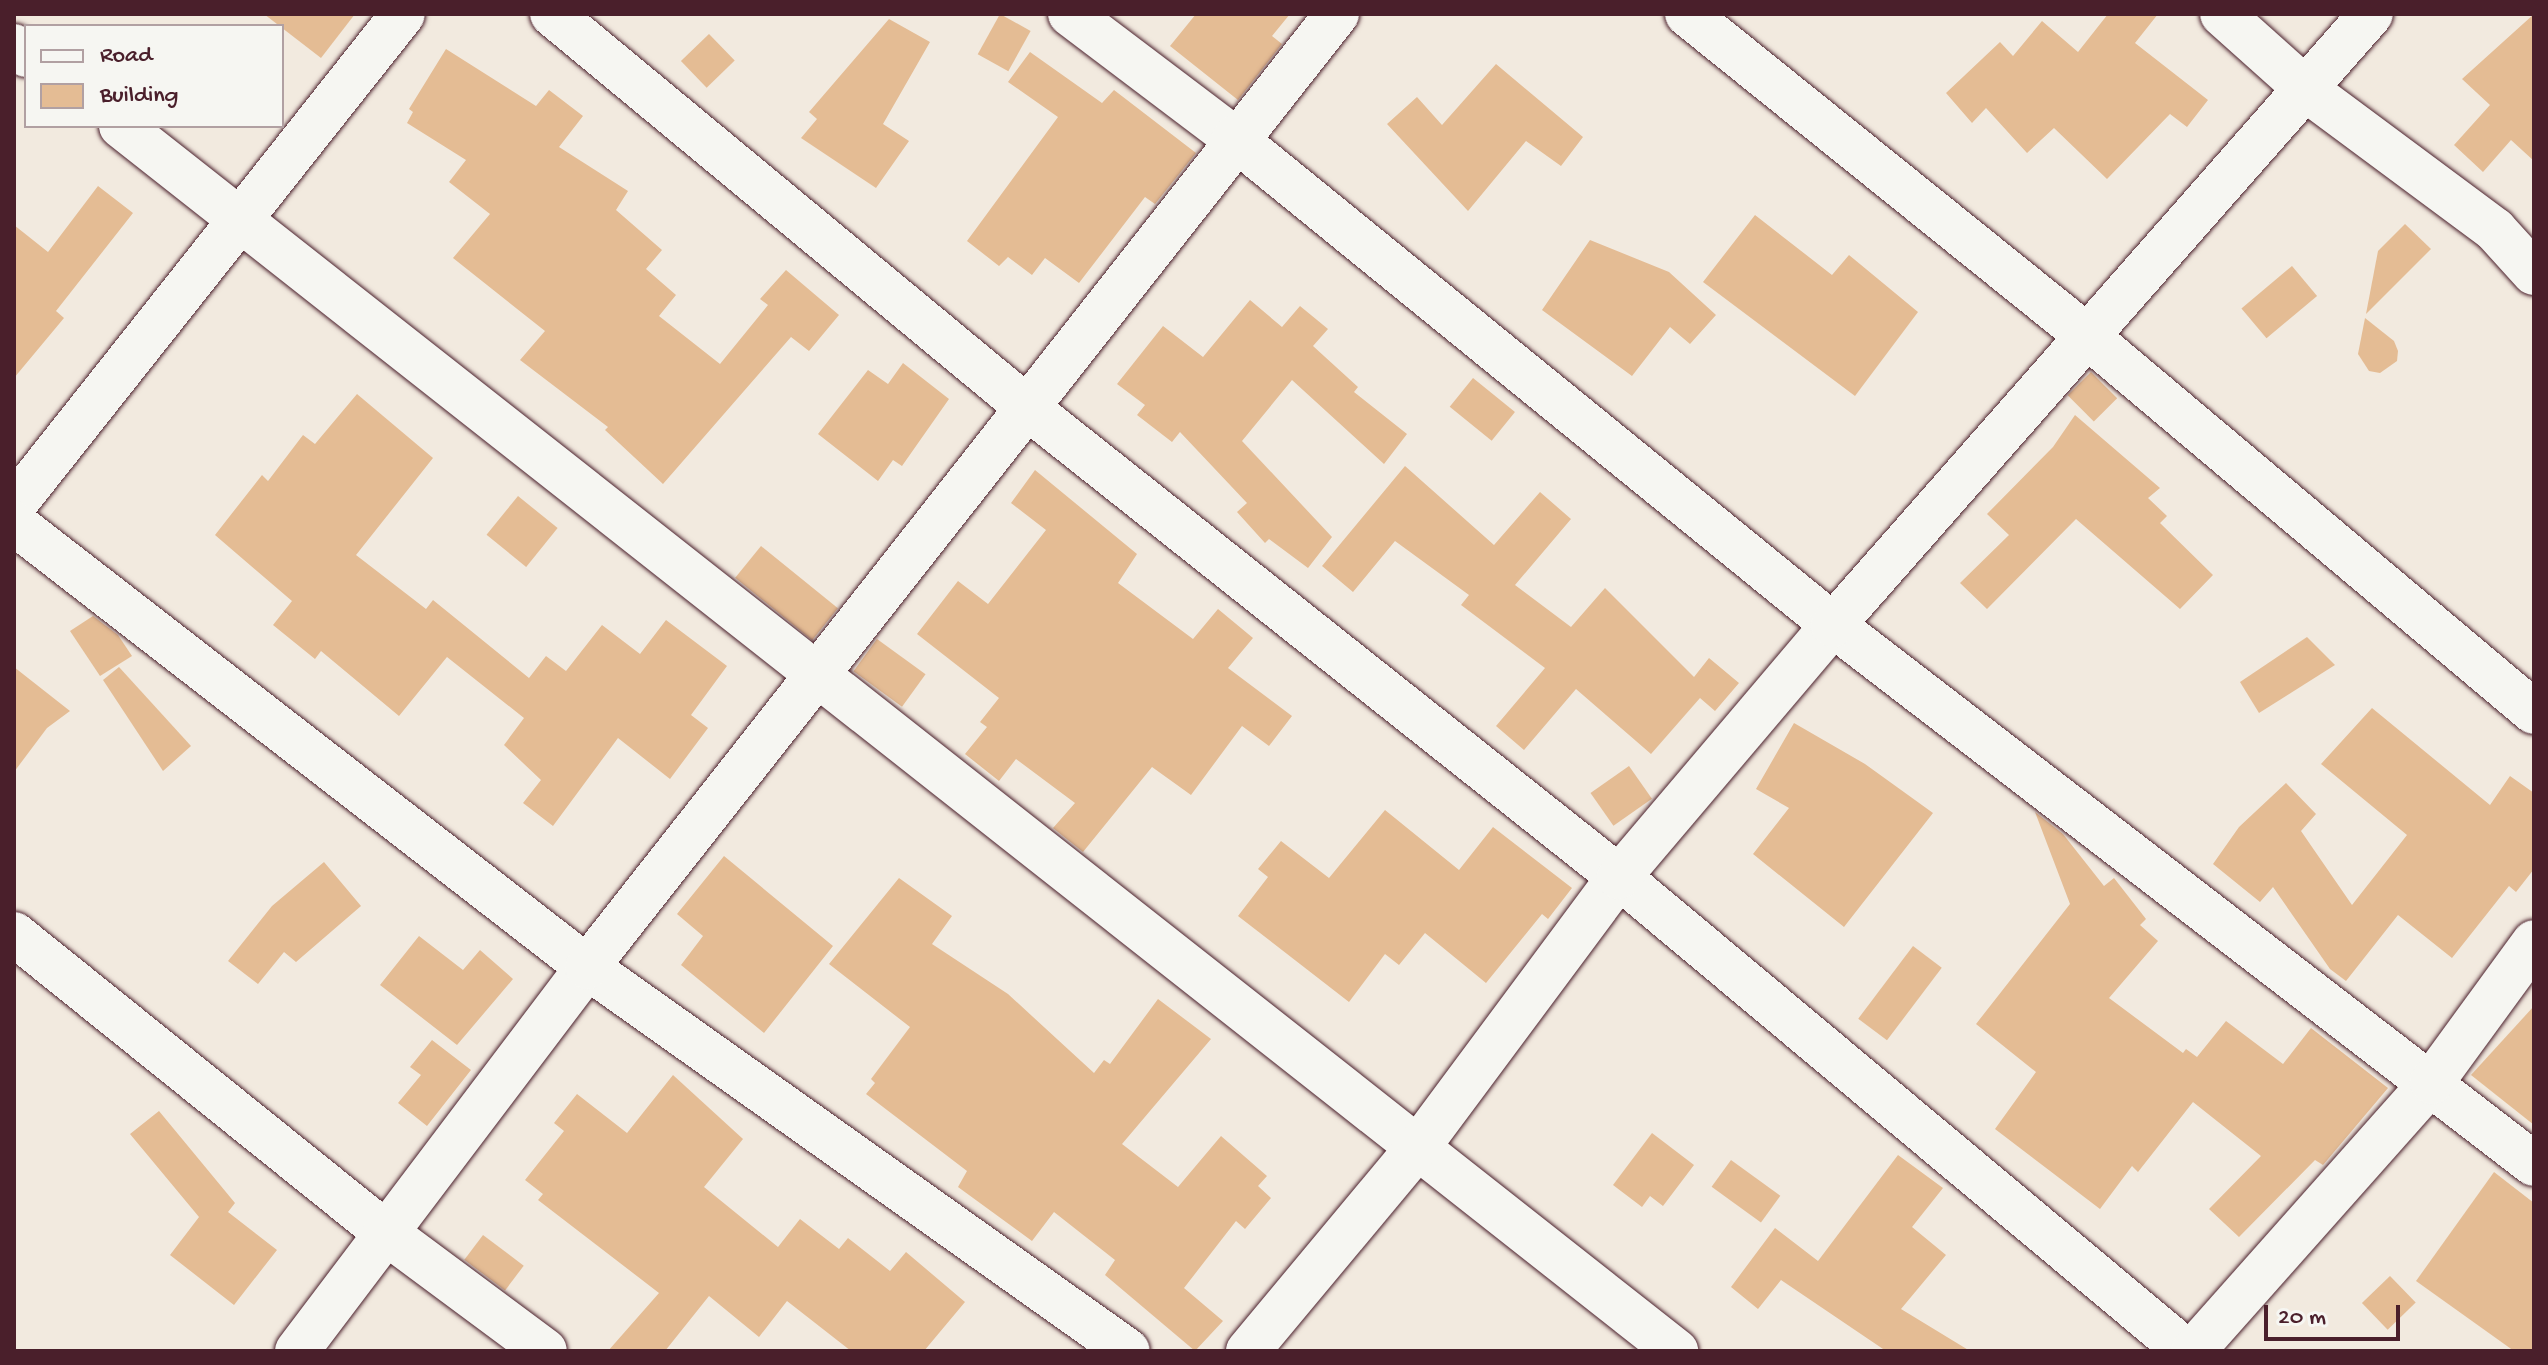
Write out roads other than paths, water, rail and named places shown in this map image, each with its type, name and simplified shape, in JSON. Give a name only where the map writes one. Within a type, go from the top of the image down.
[{"type":"street","points":[[14,505],[240,215],[403,14]]},
{"type":"street","points":[[552,14],[1029,409],[1619,877],[2186,1351]]},
{"type":"street","points":[[1070,14],[1234,138],[1833,625],[2432,1082],[2534,1164]]},
{"type":"street","points":[[297,1351],[587,967],[1029,409],[1234,138],[1337,14]]},
{"type":"street","points":[[1687,14],[2087,336],[2534,712]]},
{"type":"street","points":[[2222,14],[2308,91],[2495,230],[2534,273]]},
{"type":"street","points":[[1248,1351],[1419,1146],[1619,877],[1833,625],[2308,91],[2371,14]]},
{"type":"street","points":[[124,128],[240,215],[1676,1351]]},
{"type":"street","points":[[14,523],[587,967],[1128,1351]]},
{"type":"street","points":[[14,934],[385,1232],[545,1351]]},
{"type":"street","points":[[2193,1351],[2432,1082],[2534,942]]}]
